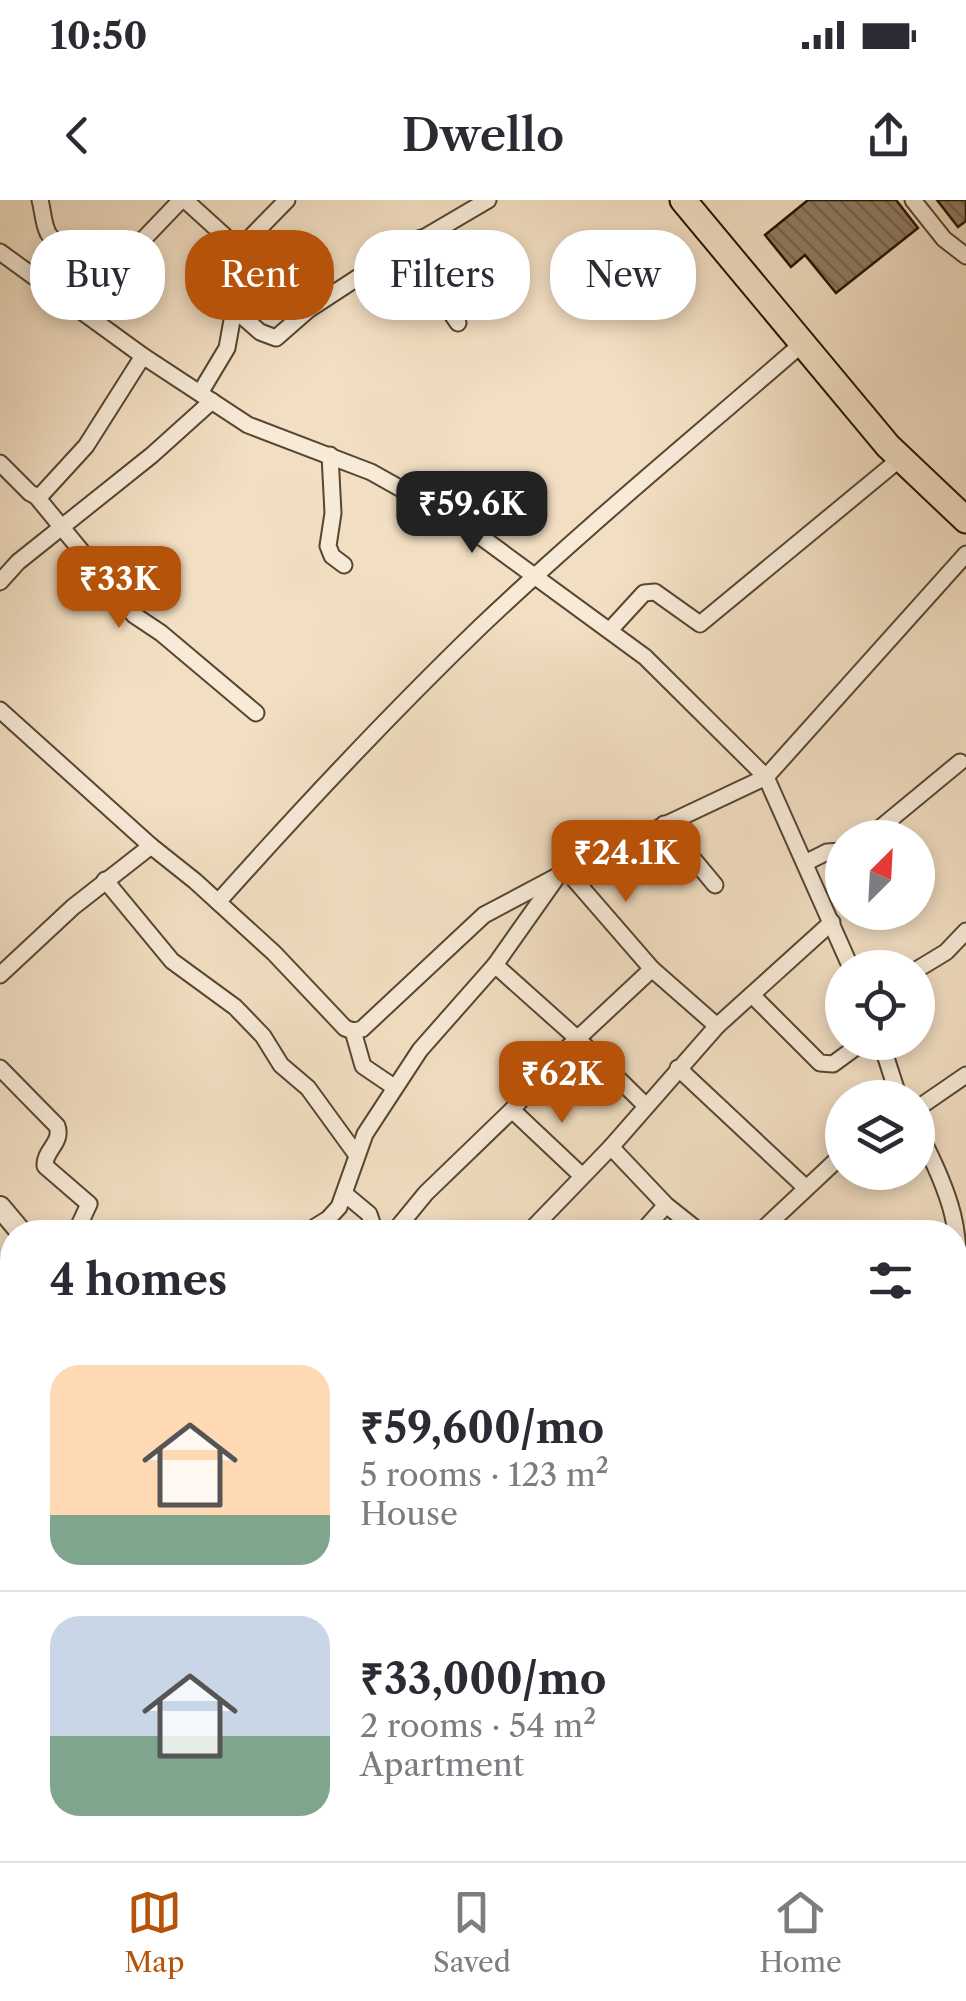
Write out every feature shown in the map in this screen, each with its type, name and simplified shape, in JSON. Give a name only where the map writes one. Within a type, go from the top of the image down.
[{"type":"main road","points":[[683,200],[846,398],[966,520]]},
{"type":"street","points":[[40,200],[47,230]]},
{"type":"street","points":[[153,230],[183,200],[218,230]]},
{"type":"street","points":[[257,230],[287,200]]},
{"type":"street","points":[[435,230],[488,200]]},
{"type":"street","points":[[913,200],[944,239],[966,256]]},
{"type":"street","points":[[0,252],[30,275]]},
{"type":"street","points":[[91,320],[260,432],[330,455],[412,492],[496,545],[610,630],[656,667],[766,777],[825,907]]},
{"type":"street","points":[[0,582],[18,562],[152,455],[205,397],[227,348],[232,320]]},
{"type":"street","points":[[246,320],[260,332],[276,338],[297,320]]},
{"type":"street","points":[[218,902],[342,765],[535,577],[803,343]]},
{"type":"street","points":[[36,496],[86,446],[143,356]]},
{"type":"street","points":[[330,455],[332,513],[328,546],[332,556],[344,565]]},
{"type":"street","points":[[610,630],[644,593],[656,592],[700,624],[901,458]]},
{"type":"street","points":[[0,463],[36,496],[134,615],[256,712]]},
{"type":"street","points":[[352,1031],[370,1022],[484,915],[766,777],[966,554]]},
{"type":"street","points":[[0,710],[274,953],[333,1018],[352,1031],[363,1066],[394,1087]]},
{"type":"street","points":[[890,820],[960,762]]},
{"type":"street","points":[[664,824],[715,885]]},
{"type":"street","points":[[0,975],[105,880],[151,846]]},
{"type":"street","points":[[805,863],[825,853]]},
{"type":"street","points":[[326,1220],[345,1194],[356,1154],[394,1087],[434,1031],[495,965],[561,876]]},
{"type":"street","points":[[561,876],[652,968],[717,1026]]},
{"type":"street","points":[[105,880],[172,961],[235,1007],[263,1036],[281,1065],[308,1088],[356,1154]]},
{"type":"street","points":[[540,1220],[611,1147],[717,1026],[825,928]]},
{"type":"street","points":[[935,959],[966,932]]},
{"type":"street","points":[[495,965],[645,1105]]},
{"type":"street","points":[[404,1220],[426,1193],[512,1110],[560,1054],[652,968]]},
{"type":"street","points":[[752,995],[820,1063],[833,1064],[838,1060]]},
{"type":"street","points":[[0,1068],[56,1126],[58,1139],[45,1166],[89,1204],[82,1220]]},
{"type":"street","points":[[678,1068],[805,1188]]},
{"type":"street","points":[[935,1096],[966,1075]]},
{"type":"street","points":[[512,1110],[581,1175]]},
{"type":"street","points":[[611,1147],[685,1220]]},
{"type":"street","points":[[935,1165],[950,1195],[956,1220]]},
{"type":"street","points":[[772,1220],[825,1171]]},
{"type":"street","points":[[345,1194],[371,1220]]},
{"type":"street","points":[[653,1220],[666,1205]]},
{"type":"building","points":[[808,200],[896,200],[918,228],[836,293],[805,255],[791,267],[765,235]]},
{"type":"building","points":[[937,200],[966,200],[966,221],[958,227]]}]
